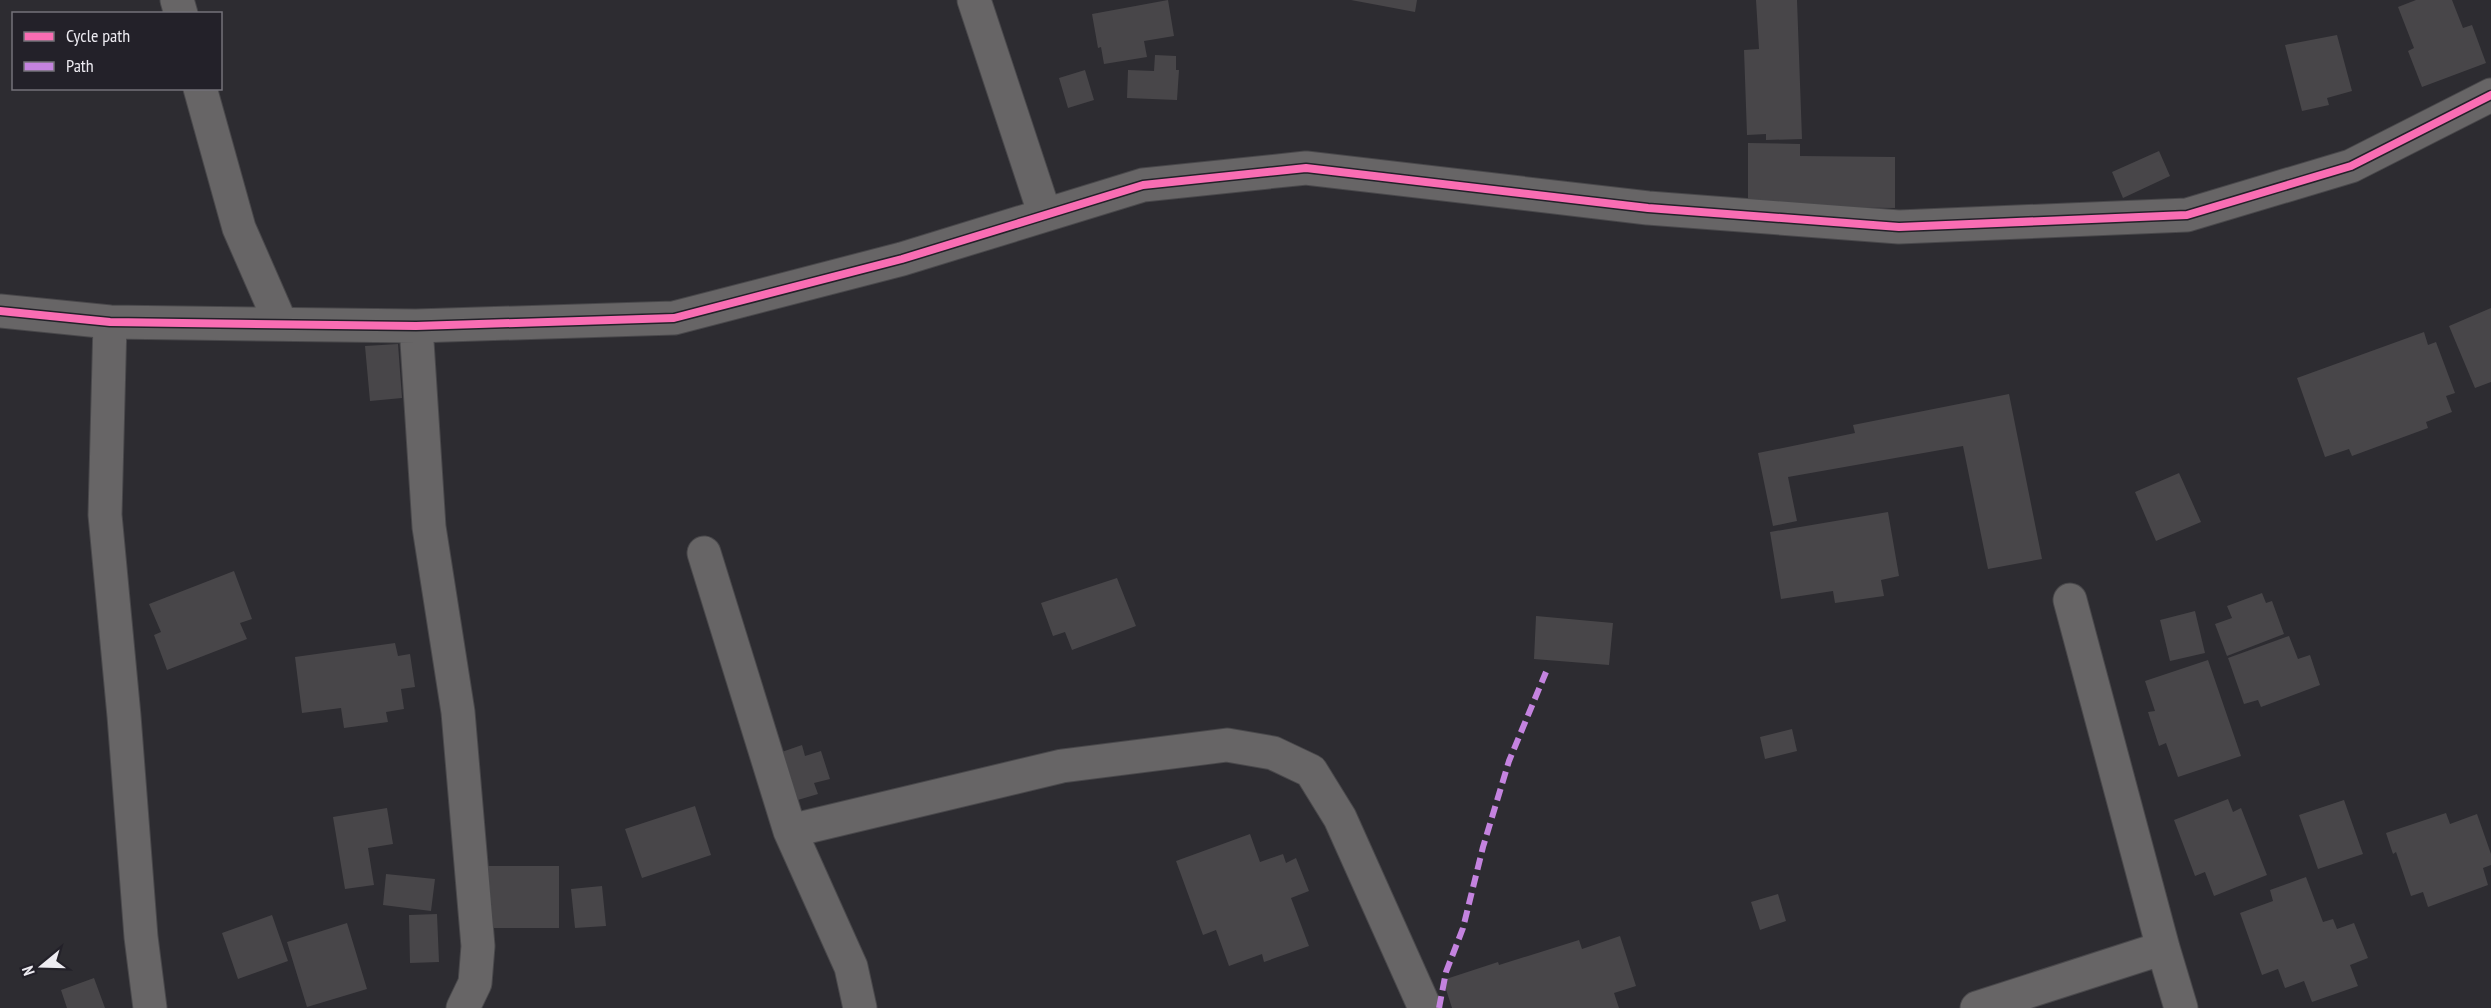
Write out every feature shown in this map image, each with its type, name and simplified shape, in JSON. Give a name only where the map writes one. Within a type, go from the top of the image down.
[{"type":"street","points":[[974,0],[1045,215]]},
{"type":"street","points":[[202,90],[239,228],[280,324]]},
{"type":"street","points":[[0,310],[110,322],[416,326],[674,318],[902,259],[1143,185],[1306,168],[1648,208],[1899,227],[2187,215],[2351,166],[2491,95]]},
{"type":"street","points":[[110,322],[105,515],[124,716],[141,937],[150,1008]]},
{"type":"street","points":[[416,326],[429,527],[458,712],[478,946],[475,983],[463,1008]]},
{"type":"street","points":[[704,553],[790,831],[851,967],[860,1008]]},
{"type":"street","points":[[2070,600],[2181,1008]]},
{"type":"street","points":[[790,831],[1062,766],[1227,746],[1274,753],[1311,771],[1340,818],[1425,1008]]},
{"type":"street","points":[[1977,1008],[2163,948]]},
{"type":"building","points":[[1168,0],[1174,36],[1144,41],[1147,57],[1104,64],[1101,47],[1098,48],[1092,14]]},
{"type":"building","points":[[1351,0],[1417,0],[1415,12]]},
{"type":"building","points":[[1756,0],[1797,0],[1802,139],[1766,140],[1766,134],[1747,135],[1744,50],[1759,49]]},
{"type":"building","points":[[2416,0],[2452,0],[2463,28],[2472,25],[2486,63],[2422,87],[2408,51],[2414,48],[2398,7]]},
{"type":"building","points":[[2337,35],[2352,91],[2327,98],[2329,105],[2302,111],[2285,45]]},
{"type":"building","points":[[1155,55],[1176,56],[1176,70],[1179,70],[1177,100],[1127,98],[1128,70],[1154,71]]},
{"type":"building","points":[[1085,70],[1094,100],[1068,108],[1059,78]]},
{"type":"building","points":[[1748,143],[1800,144],[1800,156],[1895,157],[1895,208],[1748,206]]},
{"type":"building","points":[[2159,151],[2170,176],[2123,198],[2112,172]]},
{"type":"building","points":[[2491,308],[2491,382],[2475,388],[2449,326]]},
{"type":"building","points":[[2424,332],[2428,345],[2436,342],[2455,393],[2446,396],[2452,412],[2426,422],[2428,428],[2352,456],[2349,449],[2325,457],[2297,378]]},
{"type":"building","points":[[398,344],[402,398],[370,401],[365,346]]},
{"type":"building","points":[[2009,394],[2042,559],[1988,569],[1963,446],[1788,477],[1797,521],[1773,526],[1758,453],[1855,433],[1853,425]]},
{"type":"building","points":[[2179,473],[2201,522],[2156,541],[2135,492]]},
{"type":"building","points":[[1888,512],[1899,576],[1881,580],[1884,596],[1835,603],[1833,591],[1781,599],[1770,532]]},
{"type":"building","points":[[234,571],[252,619],[240,623],[247,639],[167,670],[154,635],[161,632],[149,604]]},
{"type":"building","points":[[1117,578],[1136,626],[1072,650],[1065,632],[1053,636],[1041,603]]},
{"type":"building","points":[[2262,593],[2266,603],[2272,601],[2284,634],[2227,656],[2215,624],[2232,618],[2227,606]]},
{"type":"building","points":[[2195,611],[2205,653],[2170,661],[2160,620]]},
{"type":"building","points":[[1536,616],[1613,623],[1609,665],[1534,659]]},
{"type":"building","points":[[2289,636],[2298,659],[2310,655],[2320,685],[2261,707],[2258,700],[2244,704],[2228,658]]},
{"type":"building","points":[[395,643],[398,656],[410,654],[415,687],[401,689],[404,709],[386,712],[388,722],[344,728],[341,708],[302,713],[295,657]]},
{"type":"building","points":[[2208,660],[2241,756],[2178,777],[2166,743],[2159,746],[2148,712],[2155,711],[2145,681]]},
{"type":"building","points":[[1792,729],[1797,751],[1765,759],[1760,737]]},
{"type":"building","points":[[802,745],[805,756],[821,751],[830,779],[814,783],[818,794],[791,802],[776,754]]},
{"type":"building","points":[[2228,799],[2233,812],[2241,808],[2267,875],[2214,896],[2205,872],[2195,876],[2174,820]]},
{"type":"building","points":[[2344,800],[2363,854],[2318,869],[2299,815]]},
{"type":"building","points":[[695,806],[711,855],[642,878],[625,829]]},
{"type":"building","points":[[387,808],[393,844],[368,848],[374,885],[345,889],[333,817]]},
{"type":"building","points":[[2446,813],[2450,824],[2477,814],[2491,854],[2491,865],[2483,868],[2488,885],[2428,907],[2423,892],[2411,896],[2396,852],[2393,854],[2386,833]]},
{"type":"building","points":[[1250,834],[1260,862],[1283,854],[1286,863],[1296,858],[1309,891],[1291,898],[1309,946],[1264,962],[1262,954],[1229,966],[1216,930],[1203,935],[1176,861]]},
{"type":"building","points":[[483,866],[559,866],[559,928],[483,928]]},
{"type":"building","points":[[386,874],[435,879],[431,911],[383,905]]},
{"type":"building","points":[[2306,877],[2323,922],[2333,919],[2337,929],[2354,923],[2368,958],[2350,965],[2358,986],[2312,1002],[2304,981],[2285,988],[2278,969],[2262,975],[2240,913],[2273,901],[2270,890]]},
{"type":"building","points":[[602,886],[606,926],[575,928],[571,889]]},
{"type":"building","points":[[1778,894],[1786,921],[1760,930],[1751,902]]},
{"type":"building","points":[[437,914],[439,962],[410,963],[409,915]]},
{"type":"building","points":[[272,915],[288,961],[238,979],[222,933]]},
{"type":"building","points":[[347,923],[367,989],[307,1007],[287,942]]},
{"type":"building","points":[[1620,936],[1636,986],[1614,993],[1619,1008],[1452,1008],[1443,980],[1579,940],[1582,949]]},
{"type":"building","points":[[94,978],[105,1008],[67,1008],[61,990]]},
{"type":"marked path","points":[[1439,1008],[1446,972],[1463,928],[1483,847],[1509,761],[1546,672]]},
{"type":"cycle path","points":[[0,311],[110,322],[416,326],[674,318],[902,259],[1143,185],[1306,168],[1648,208],[1899,227],[2187,215],[2351,166],[2491,95]]}]
